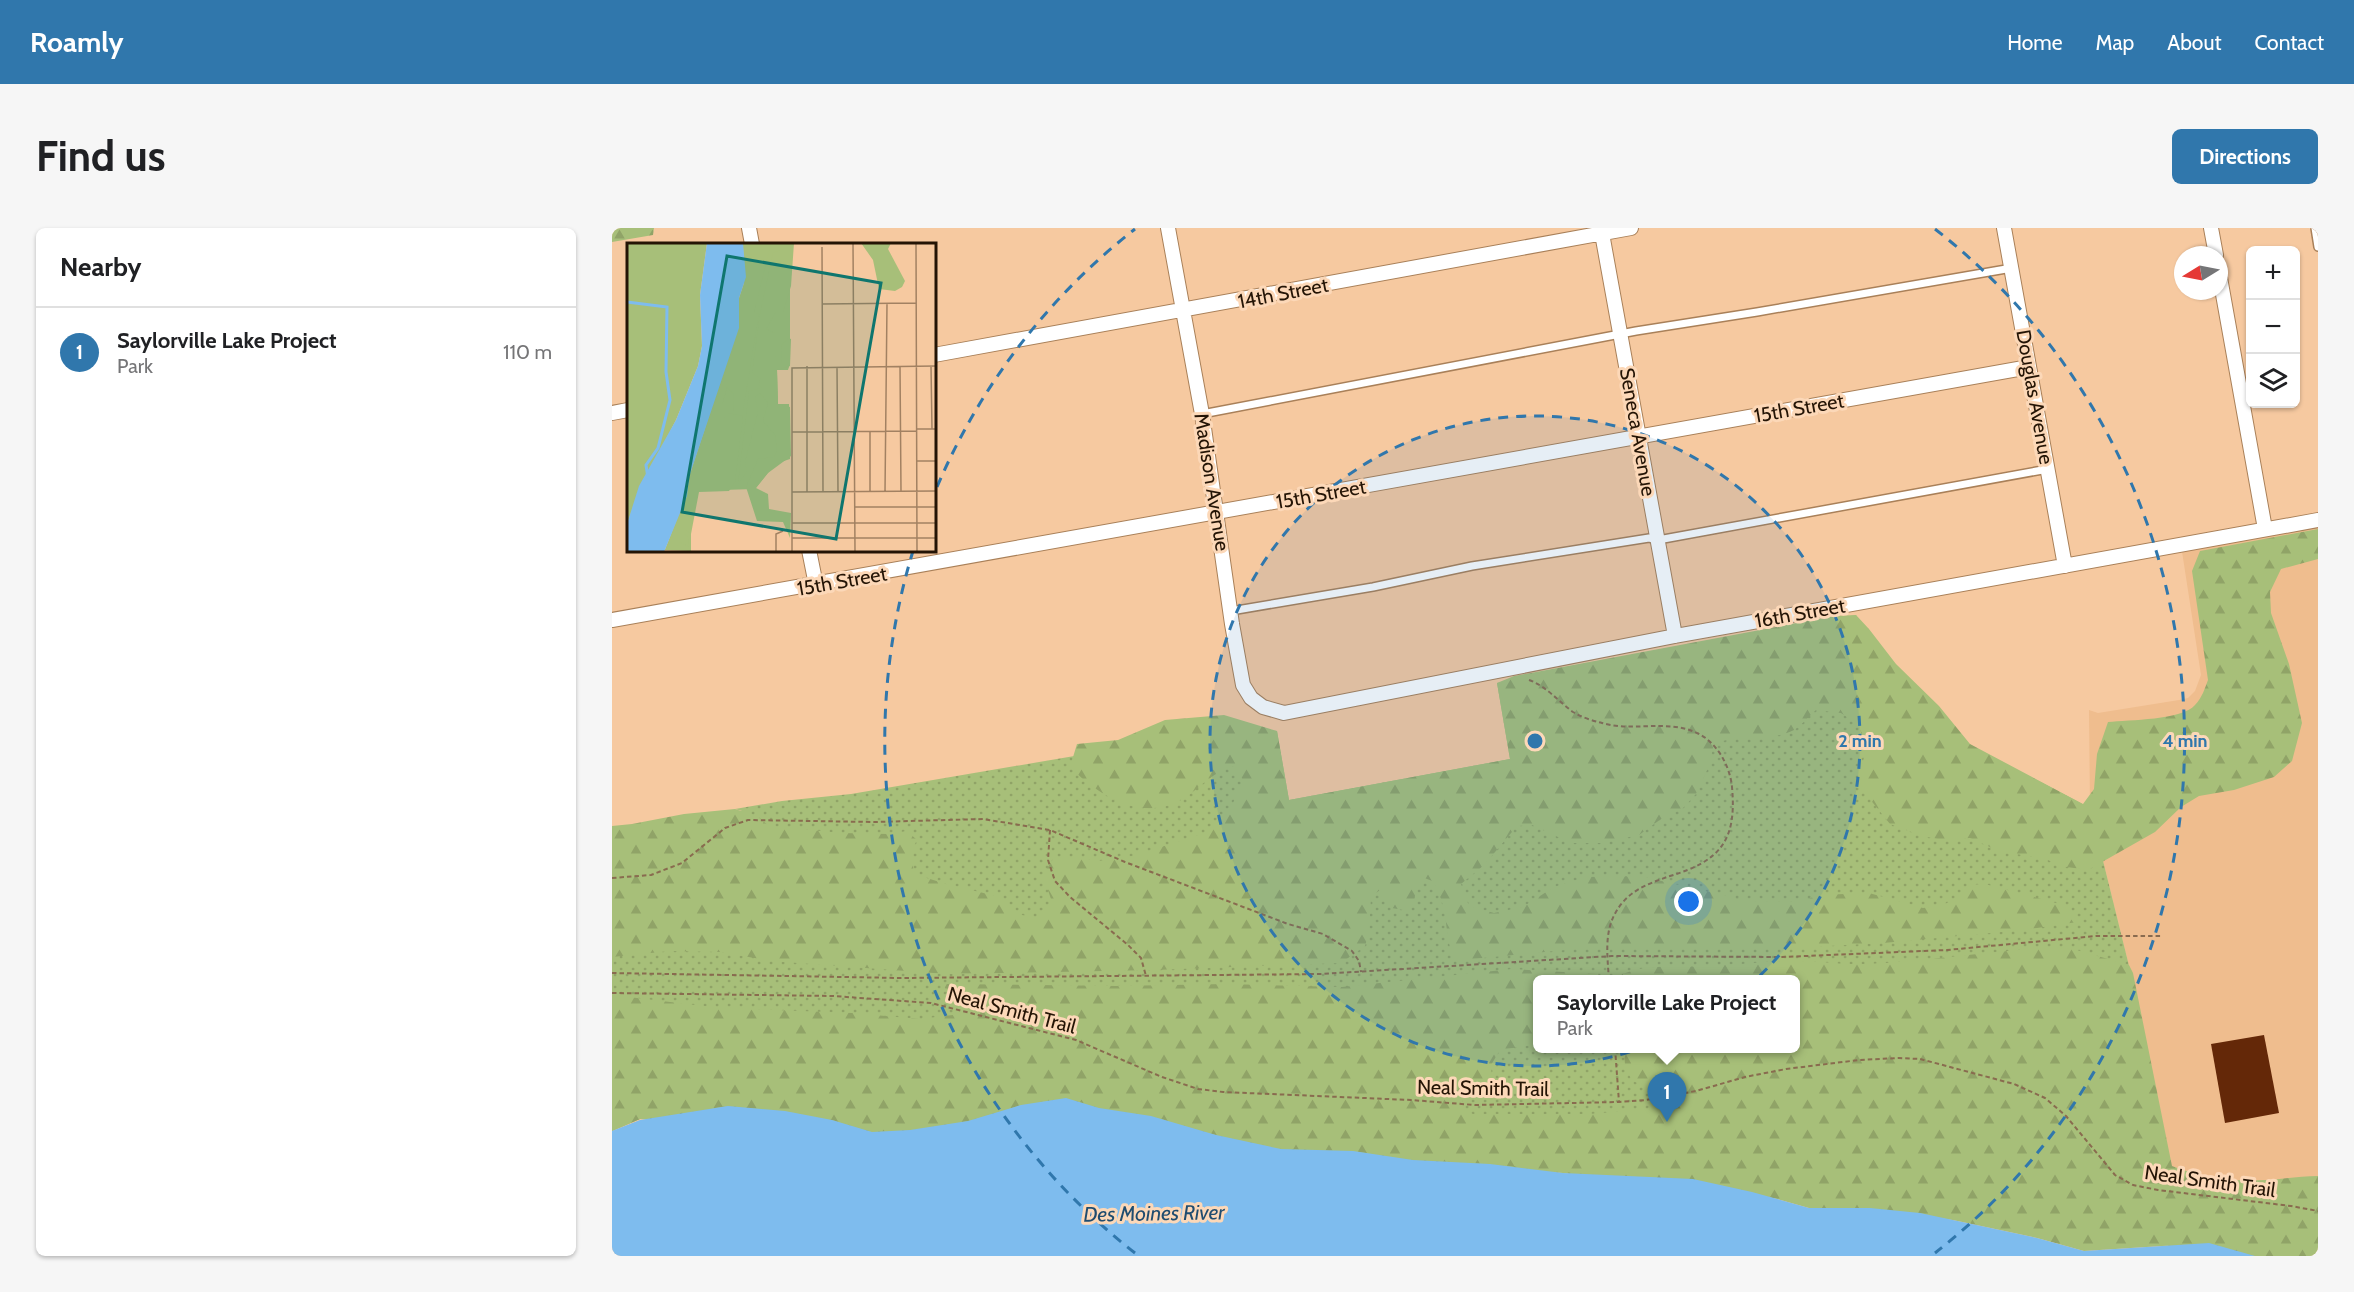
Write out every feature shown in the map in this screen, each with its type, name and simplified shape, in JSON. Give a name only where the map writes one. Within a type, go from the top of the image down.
[{"type":"street","points":[[749,228],[752,243]]},
{"type":"street","name":"Madison Avenue","points":[[1168,228],[1202,414],[1243,685],[1251,698],[1263,707],[1284,713]]},
{"type":"street","name":"14th Street","points":[[936,355],[1183,311],[1602,231],[1631,228]]},
{"type":"street","name":"Douglas Avenue","points":[[2004,228],[2065,566]]},
{"type":"street","points":[[2211,228],[2214,246]]},
{"type":"street","name":"Seneca Avenue","points":[[1602,231],[1675,636]]},
{"type":"street","points":[[2224,300],[2265,529]]},
{"type":"street","name":"15th Street","points":[[612,621],[2029,367]]},
{"type":"street","points":[[612,413],[627,410]]},
{"type":"street","name":"16th Street","points":[[1284,713],[1675,636],[2318,520]]},
{"type":"street","points":[[810,552],[816,585]]},
{"type":"lane","points":[[2314,228],[2318,247]]},
{"type":"lane","points":[[1202,414],[1620,335],[2012,267]]},
{"type":"lane","points":[[1231,611],[1472,566],[1648,538],[1658,540],[2048,469]]},
{"type":"path","points":[[1529,679],[1541,684],[1575,714],[1604,724],[1678,726],[1698,733],[1719,751],[1731,777],[1734,803],[1731,833],[1718,851],[1704,864],[1640,888],[1623,901],[1612,917],[1606,939],[1609,975]]},
{"type":"path","points":[[612,878],[651,875],[682,863],[725,828],[748,820],[874,822],[983,819],[1050,830],[1288,924],[1323,934],[1352,951],[1359,961],[1361,972]]},
{"type":"path","points":[[1050,830],[1048,860],[1055,881],[1070,897],[1141,958],[1146,977]]},
{"type":"path","points":[[612,973],[901,978],[1146,977],[1361,972],[1607,957],[1782,957],[1947,950],[2096,936],[2163,936]]},
{"type":"path","name":"Neal Smith Trail","points":[[612,993],[833,996],[931,1003],[1076,1040],[1162,1077],[1198,1089],[1475,1105],[1646,1100],[1696,1091],[1745,1077],[1786,1069],[1859,1060],[1920,1059],[2014,1084],[2046,1098],[2066,1116],[2115,1175],[2133,1185],[2318,1211]]},
{"type":"path","points":[[1615,1053],[1619,1102]]},
{"type":"shaded area","points":[[2318,520],[2318,1197],[2175,1224],[2134,986],[2090,808],[2089,710],[2098,713],[2179,700],[2188,698],[2195,691],[2201,675],[2181,545]]},
{"type":"green space","points":[[612,228],[654,228],[653,235],[612,242]]},
{"type":"green space","points":[[2318,529],[2318,559],[2281,569],[2270,592],[2271,613],[2289,664],[2302,723],[2292,761],[2274,777],[2234,790],[2199,796],[2181,807],[2155,832],[2088,870],[2060,866],[2044,858],[2001,852],[1970,838],[1943,840],[1922,836],[1890,824],[1869,798],[1860,782],[1860,771],[1866,751],[1859,725],[1841,713],[1816,710],[1797,728],[1784,734],[1734,739],[1714,744],[1708,768],[1696,794],[1683,808],[1661,819],[1639,835],[1601,843],[1571,843],[1532,825],[1517,826],[1484,865],[1461,884],[1469,906],[1494,913],[1523,907],[1554,887],[1586,877],[1640,876],[1748,901],[1798,902],[1820,895],[1869,893],[1923,908],[1943,905],[1958,897],[1968,885],[1985,884],[2067,906],[2077,922],[2023,930],[1883,943],[1774,949],[1586,948],[1462,960],[1453,956],[1450,949],[1443,906],[1433,881],[1424,878],[1416,888],[1414,902],[1403,910],[1392,908],[1380,890],[1371,897],[1369,933],[1365,946],[1341,963],[947,974],[771,961],[721,952],[670,951],[612,957],[612,826],[684,814],[735,809],[757,816],[769,826],[841,833],[888,834],[907,831],[917,840],[911,852],[914,874],[996,896],[1022,915],[1039,918],[1052,902],[1043,875],[1053,859],[1075,857],[1098,861],[1133,856],[1205,833],[1230,810],[1243,780],[1233,766],[1213,776],[1183,799],[1168,806],[1137,807],[1122,803],[1094,788],[1070,767],[1077,744],[1118,740],[1165,720],[1224,715],[1277,731],[1289,800],[1510,759],[1497,683],[1514,676],[1834,616],[1856,615],[1896,664],[1939,706],[1970,744],[2083,804],[2094,789],[2097,754],[2108,722],[2179,714],[2195,705],[2203,693],[2208,680],[2192,571],[2200,551]]},
{"type":"green space","points":[[1856,615],[1905,711],[2090,808],[2134,986],[2175,1224],[2318,1256],[2255,1256],[1563,1173],[640,1119],[612,1131],[612,834],[742,811],[735,809],[782,801],[851,794],[1239,728],[1277,731],[1289,800],[1510,759],[1497,683]]},
{"type":"green space","points":[[2066,947],[2129,965],[2133,973],[2172,1166],[2195,1174],[2230,1180],[2318,1176],[2318,1256],[2255,1256],[2209,1243],[2084,1251],[2037,1238],[1920,1213],[1870,1208],[1809,1208],[1752,1192],[1490,1164],[1413,1160],[1353,1151],[1281,1149],[1216,1135],[1151,1116],[1099,1108],[1066,1098],[1021,1105],[968,1121],[910,1130],[872,1132],[832,1120],[785,1111],[728,1106],[640,1119],[612,1131],[612,995],[720,1008],[852,1013],[919,1019],[953,1015],[960,1002],[947,992],[943,984],[1116,986],[1226,984],[1342,987],[1512,969],[1598,974],[1533,975],[1533,1045],[1500,1050],[1491,1065],[1492,1082],[1481,1092],[1463,1099],[1461,1109],[1473,1114],[1589,1114],[1663,1108],[1681,1102],[1670,1089],[1657,1089],[1632,1081],[1625,1065],[1624,1053],[1800,1053],[1800,975],[1623,974],[1654,967],[1796,961],[1865,964]]},
{"type":"water","name":"Des Moines River","points":[[1066,1098],[1099,1108],[1151,1116],[1216,1135],[1281,1149],[1353,1151],[1413,1160],[1490,1164],[1563,1173],[1693,1179],[1809,1208],[1870,1208],[1920,1213],[2037,1238],[2084,1251],[2209,1243],[2255,1256],[612,1256],[612,1131],[640,1120],[728,1106],[785,1111],[832,1120],[872,1132],[910,1130],[968,1121],[1021,1105]]},
{"type":"building","points":[[2264,1035],[2279,1113],[2225,1123],[2211,1044]]},
{"type":"place","name":"Saylorville Lake Project","points":[[1667,1122]]}]
